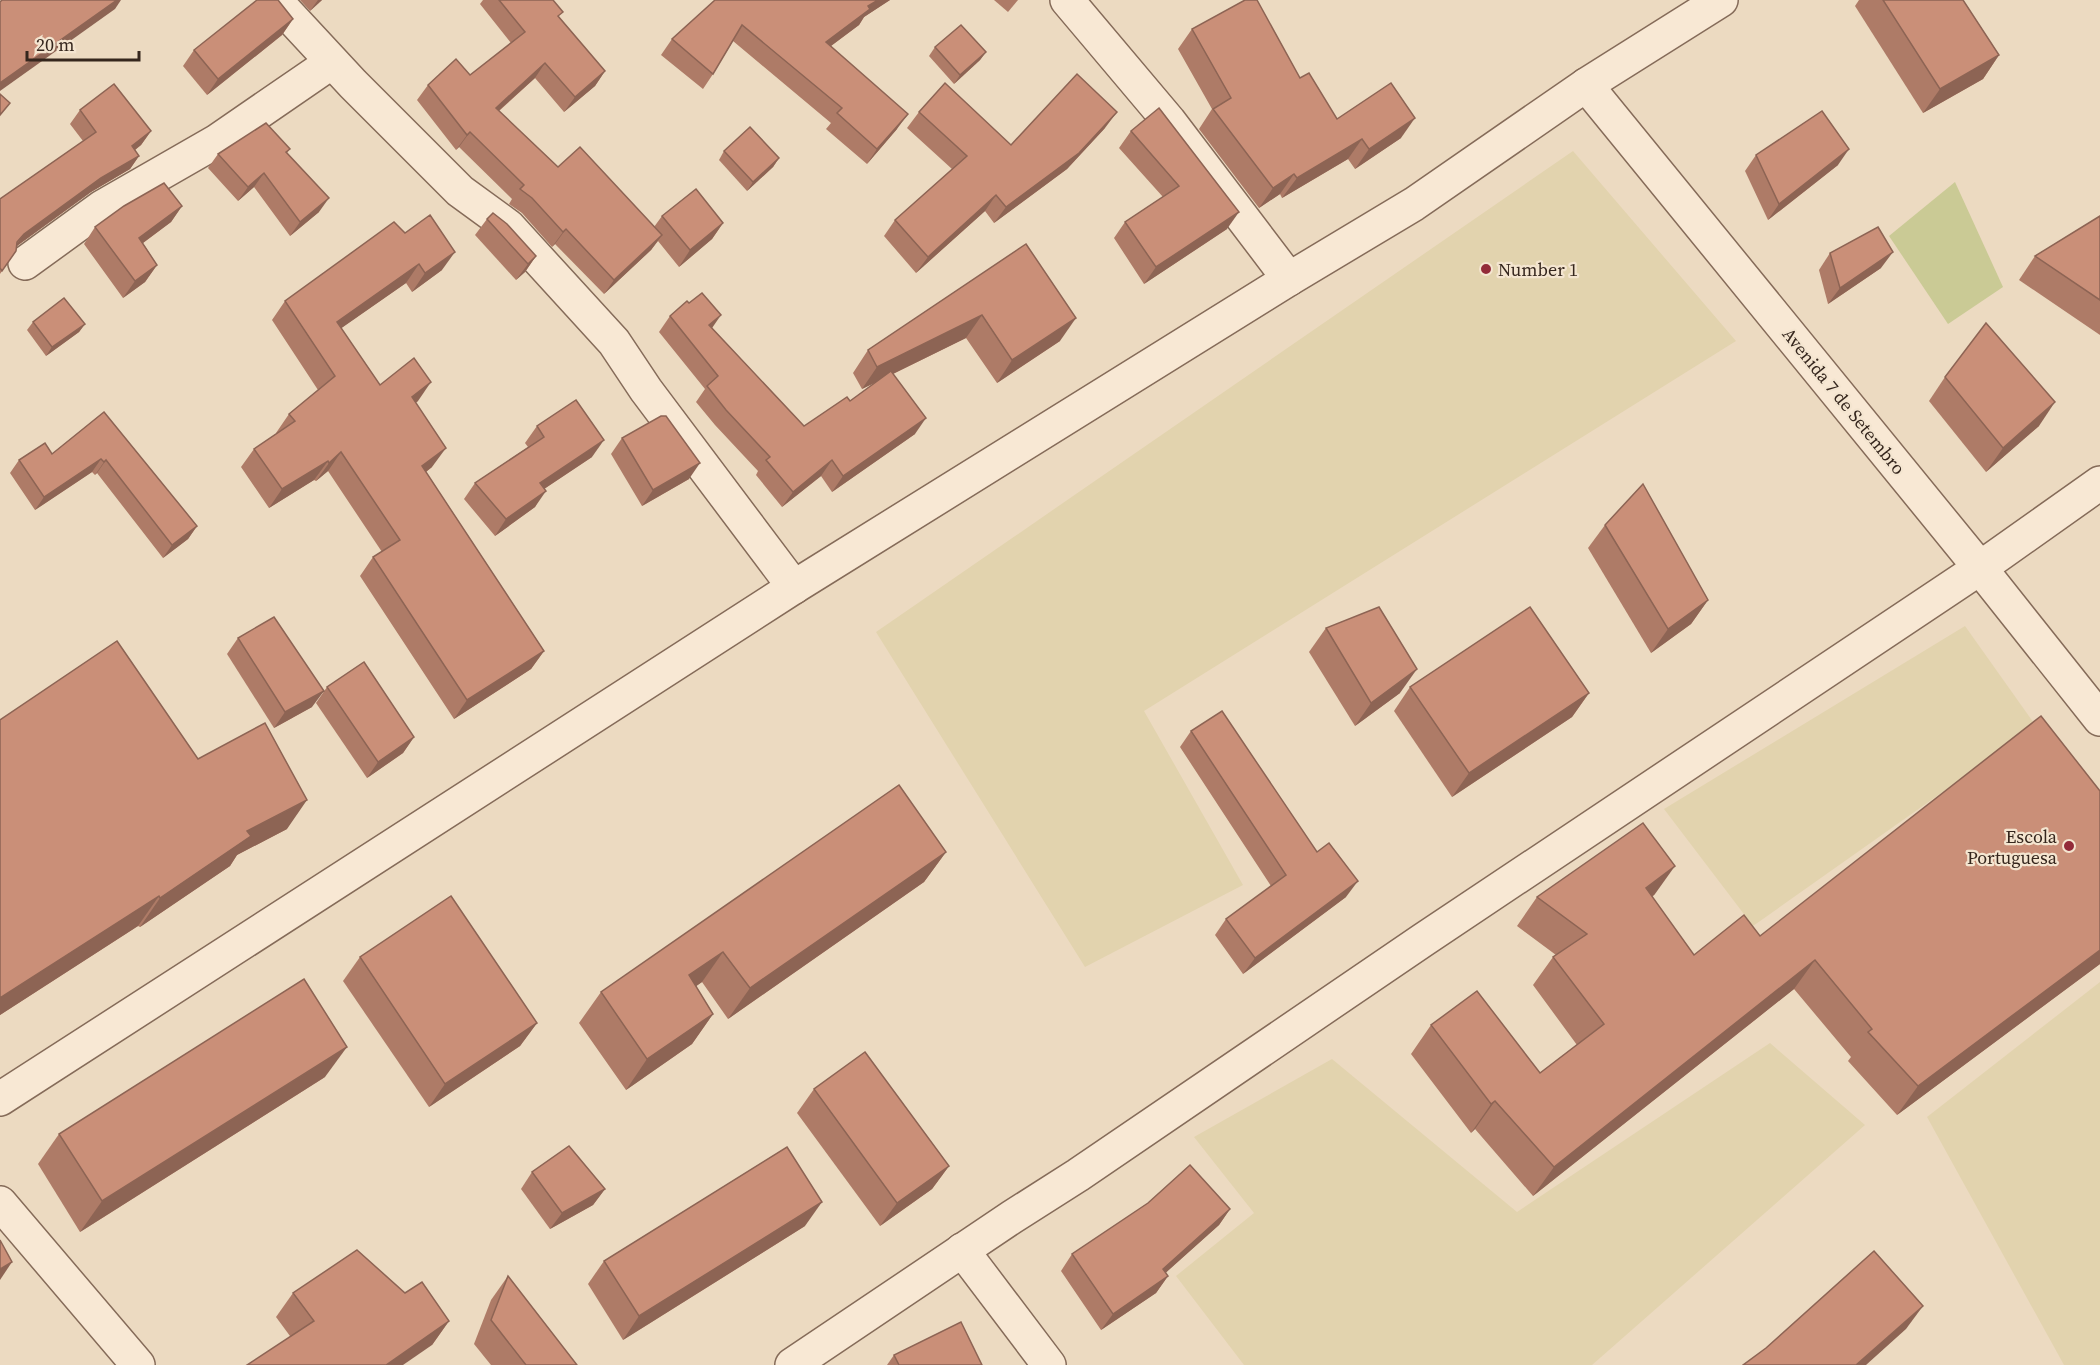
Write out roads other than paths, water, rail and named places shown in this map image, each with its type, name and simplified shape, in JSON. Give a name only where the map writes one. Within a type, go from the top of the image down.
[{"type":"street","points":[[275,0],[332,62],[460,191],[507,226],[614,342],[646,390],[794,587]]},
{"type":"street","points":[[1067,0],[1169,121],[1289,279]]},
{"type":"street","points":[[0,1099],[794,587],[1289,279],[1414,204],[1586,85],[1721,0]]},
{"type":"street","points":[[25,263],[102,207],[217,141],[332,62]]},
{"type":"street","name":"Avenida 7 de Setembro","points":[[1586,85],[1980,568],[2100,719]]},
{"type":"street","points":[[792,1365],[1980,568],[2100,483]]},
{"type":"street","points":[[0,1203],[138,1365]]},
{"type":"street","points":[[962,1250],[1049,1365]]},
{"type":"place","name":"Number 1","points":[[1486,269]]},
{"type":"place","name":"Escola Portuguesa","points":[[2069,846]]}]
